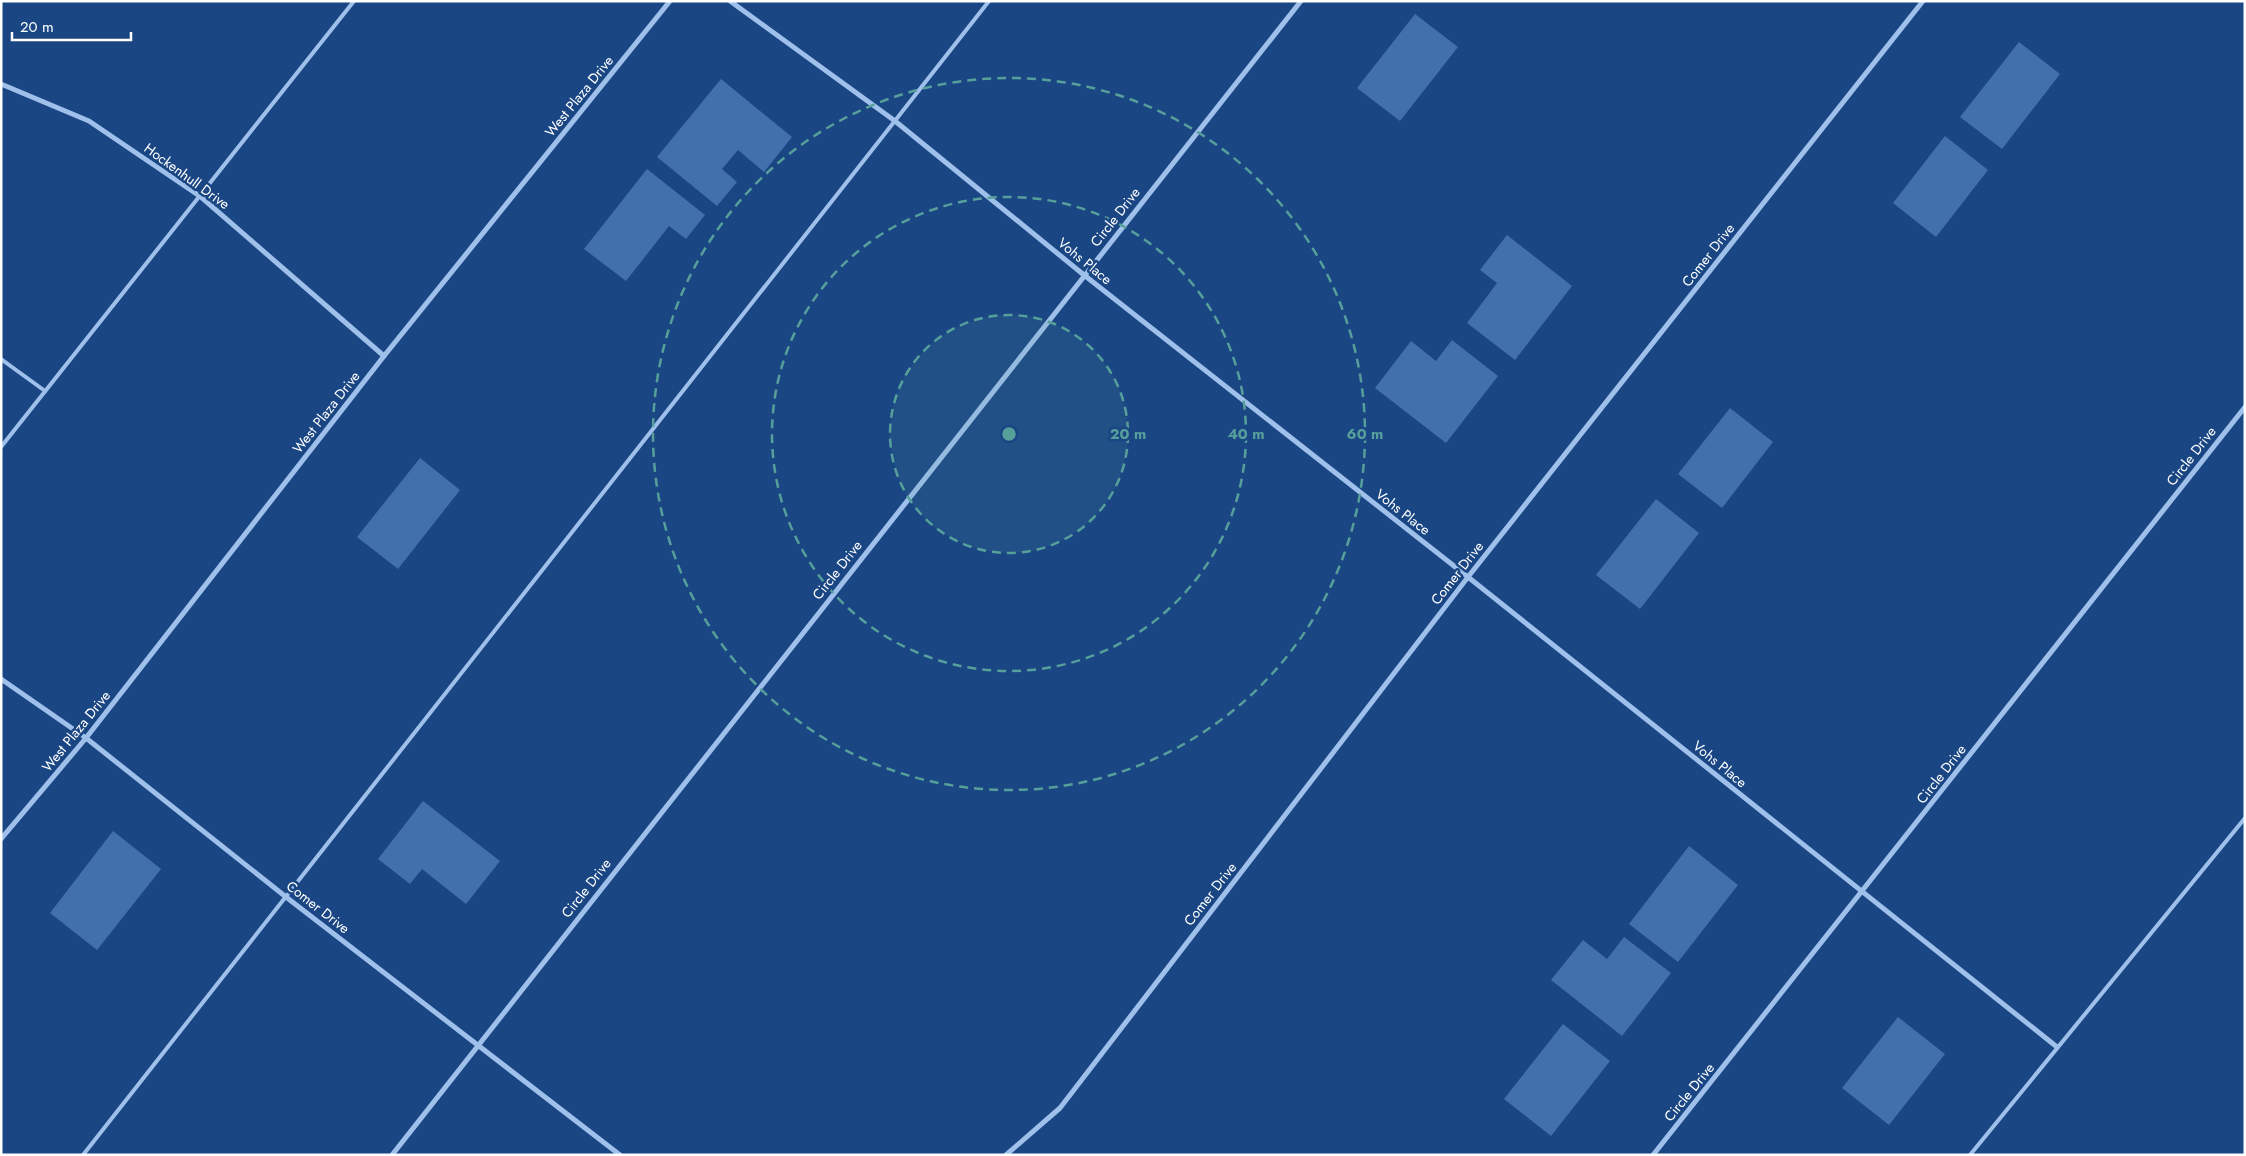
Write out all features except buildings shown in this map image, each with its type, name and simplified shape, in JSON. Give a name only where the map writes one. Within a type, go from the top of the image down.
[{"type":"street","name":"West Plaza Drive","points":[[1,839],[86,738],[384,356],[670,1]]},
{"type":"street","name":"Vohs Place","points":[[730,1],[895,121],[1084,274],[1468,577],[2057,1047]]},
{"type":"street","name":"Circle Drive","points":[[392,1155],[1084,274],[1301,1]]},
{"type":"street","name":"Comer Drive","points":[[1006,1155],[1060,1108],[1468,577],[1923,1]]},
{"type":"street","name":"Hockenhull Drive","points":[[1,84],[89,121],[201,196],[384,356]]},
{"type":"street","name":"Circle Drive","points":[[1653,1155],[2245,407]]},
{"type":"street","name":"Comer Drive","points":[[1,680],[86,738],[286,897],[620,1155]]},
{"type":"lane","points":[[1,447],[354,1]]},
{"type":"lane","points":[[83,1155],[989,1]]},
{"type":"lane","points":[[1,359],[45,391]]},
{"type":"lane","points":[[1970,1155],[2245,818]]}]
